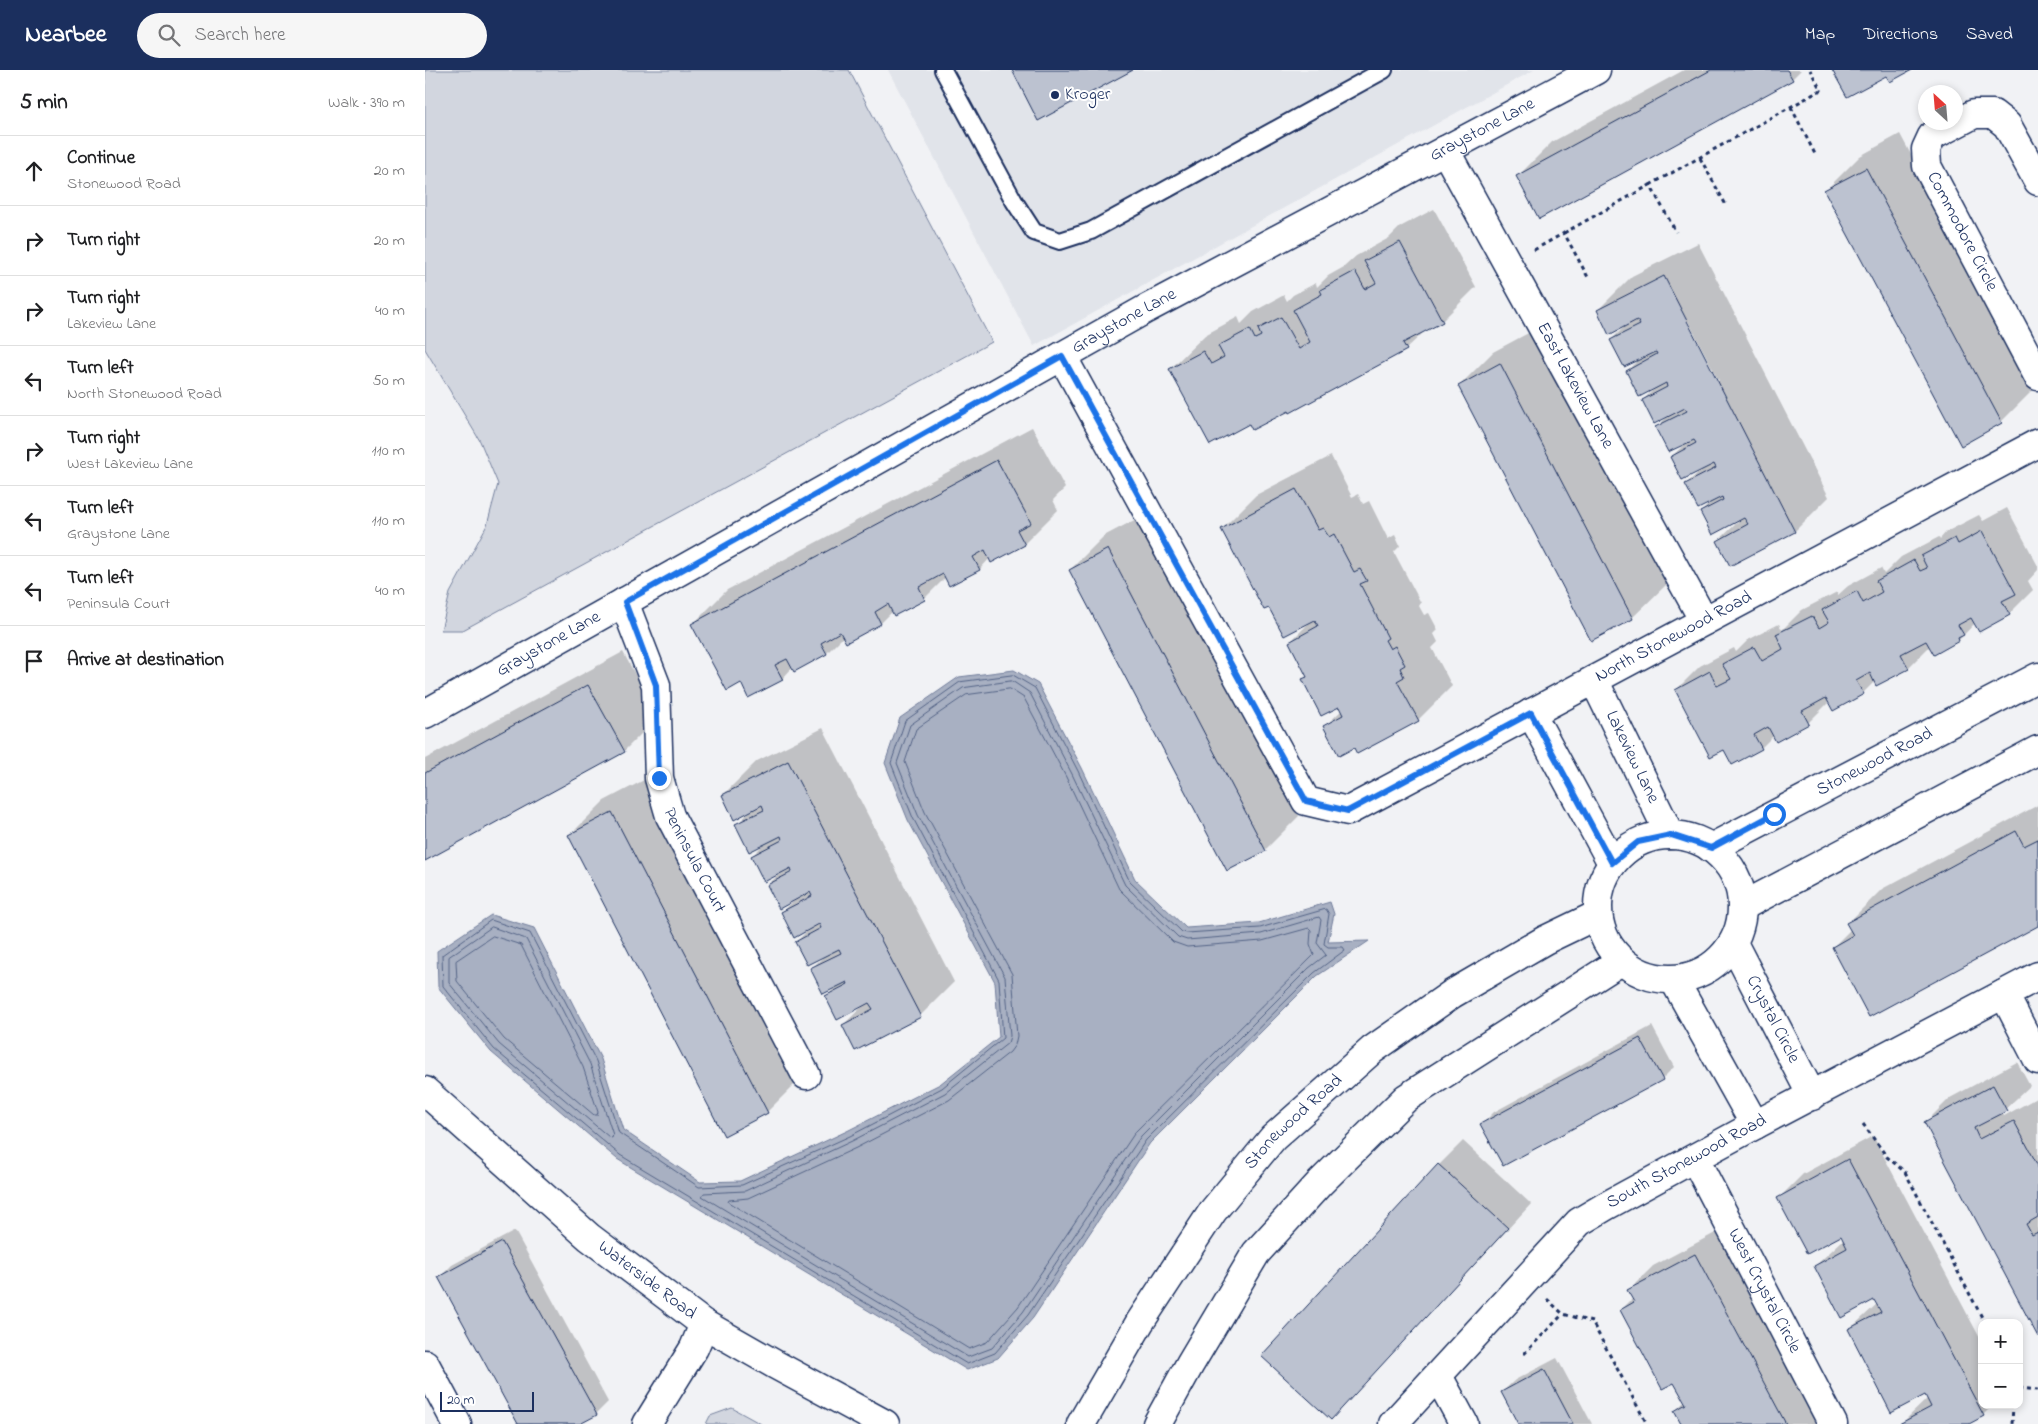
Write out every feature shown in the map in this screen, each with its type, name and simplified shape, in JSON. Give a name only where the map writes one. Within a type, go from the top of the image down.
[{"type":"street","name":"Graystone Lane","points":[[425,714],[1146,308],[1596,70]]},
{"type":"street","name":"Commodore Circle","points":[[2038,181],[2007,125],[1993,114],[1974,114],[1932,136],[1926,149],[1927,166],[2038,376]]},
{"type":"street","name":"East Lakeview Lane","points":[[1445,150],[1704,621]]},
{"type":"street","name":"North Stonewood Road","points":[[1062,356],[1306,801],[1348,811],[2038,443]]},
{"type":"street","name":"Peninsula Court","points":[[625,602],[656,685],[659,778],[670,816],[807,1075]]},
{"type":"street","name":"Stonewood Road","points":[[1711,848],[2038,677]]},
{"type":"street","name":"Lakeview Lane","points":[[1594,680],[1671,835]]},
{"type":"street","points":[[1531,713],[1612,863]]},
{"type":"street","points":[[1743,906],[2038,750]]},
{"type":"street","points":[[1671,835],[1711,848],[1728,863],[1738,883],[1743,906],[1733,942],[1709,969],[1674,980],[1646,976],[1621,961],[1605,940],[1597,915],[1600,888],[1612,863],[1638,842],[1671,835]]},
{"type":"street","name":"Stonewood Road","points":[[1081,1424],[1140,1322],[1213,1211],[1273,1138],[1372,1050],[1452,994],[1545,940],[1597,915]]},
{"type":"street","name":"Crystal Circle","points":[[1733,942],[1812,1096]]},
{"type":"street","points":[[1157,1424],[1189,1364],[1256,1253],[1339,1164],[1406,1098],[1621,961]]},
{"type":"street","name":"South Stonewood Road","points":[[1393,1424],[1579,1222],[1755,1125],[2038,976]]},
{"type":"street","points":[[1674,980],[1755,1125]]},
{"type":"street","points":[[2004,994],[2038,1060]]},
{"type":"street","name":"Waterside Road","points":[[428,1092],[589,1237],[705,1324],[885,1424]]},
{"type":"street","name":"West Crystal Circle","points":[[1695,1158],[1833,1424]]},
{"type":"street","points":[[647,1424],[694,1348],[705,1324]]},
{"type":"street","points":[[425,1366],[457,1424]]},
{"type":"street","points":[[1438,1376],[1463,1424]]},
{"type":"lane","points":[[943,70],[1014,201],[1034,232],[1060,240],[1091,231],[1384,70]]},
{"type":"path","points":[[1509,266],[1564,233],[1821,90],[1810,70]]},
{"type":"path","points":[[1791,107],[1816,156]]},
{"type":"path","points":[[1700,158],[1726,205]]},
{"type":"path","points":[[1650,185],[1676,232]]},
{"type":"path","points":[[1564,233],[1589,279]]},
{"type":"path","points":[[1863,1124],[1887,1157],[1905,1172],[1983,1319]]},
{"type":"path","points":[[1543,1295],[1563,1314],[1592,1322],[1647,1424]]},
{"type":"path","points":[[1525,1354],[1563,1314]]},
{"type":"path","points":[[2023,1388],[2038,1390]]},
{"type":"path","points":[[2012,1424],[2013,1409]]},
{"type":"shaded area","points":[[425,70],[849,70],[992,342],[463,630],[441,630],[450,593],[487,525],[498,484],[480,441],[425,349]]},
{"type":"shaded area","points":[[888,70],[1534,70],[1034,346]]},
{"type":"shaded area","points":[[732,1408],[761,1424],[706,1424],[710,1416]]},
{"type":"water","points":[[1014,670],[1038,684],[1082,768],[1135,879],[1186,928],[1259,923],[1330,902],[1334,914],[1328,942],[1369,941],[1317,976],[1150,1143],[1033,1318],[998,1358],[967,1370],[617,1159],[491,1052],[438,987],[437,951],[491,915],[534,928],[601,1059],[623,1130],[700,1182],[740,1181],[847,1131],[940,1084],[999,1037],[995,982],[908,820],[885,763],[900,718],[959,677]]},
{"type":"building","name":"Kroger","points":[[1012,70],[1133,70],[1038,121]]},
{"type":"building","points":[[1711,70],[1787,70],[1793,80],[1539,219],[1516,176]]},
{"type":"building","points":[[1832,70],[1912,70],[1890,82],[1886,76],[1847,97]]},
{"type":"building","points":[[1866,168],[2002,423],[1961,446],[1824,190]]},
{"type":"building","points":[[1400,242],[1443,322],[1403,343],[1407,350],[1290,413],[1289,411],[1252,430],[1249,424],[1210,445],[1169,369],[1203,351],[1211,364],[1224,357],[1218,346],[1250,329],[1255,339],[1261,336],[1258,329],[1281,317],[1299,349],[1310,342],[1293,310],[1322,294],[1320,290],[1355,271],[1365,289],[1376,283],[1364,261]]},
{"type":"building","points":[[1664,276],[1795,532],[1730,566],[1717,541],[1748,524],[1744,518],[1712,535],[1700,512],[1723,500],[1722,497],[1698,509],[1685,484],[1716,468],[1714,464],[1682,480],[1670,457],[1696,443],[1694,440],[1668,452],[1655,427],[1687,411],[1685,408],[1654,424],[1642,400],[1667,387],[1666,383],[1639,397],[1626,371],[1657,354],[1656,352],[1624,367],[1610,340],[1640,325],[1637,320],[1609,335],[1597,310]]},
{"type":"building","points":[[1500,363],[1633,619],[1591,641],[1458,386]]},
{"type":"building","points":[[997,460],[1031,523],[1017,530],[1025,545],[991,563],[985,550],[973,557],[980,570],[949,586],[943,574],[919,587],[925,600],[894,616],[888,604],[875,612],[881,624],[846,643],[840,632],[821,643],[827,654],[794,672],[787,659],[775,665],[783,680],[748,698],[741,683],[727,691],[691,624]]},
{"type":"building","points":[[1296,489],[1318,530],[1323,528],[1329,537],[1334,534],[1354,572],[1360,569],[1367,581],[1360,584],[1388,638],[1385,640],[1390,649],[1395,646],[1405,665],[1400,668],[1404,677],[1397,681],[1419,721],[1357,754],[1354,748],[1339,756],[1323,726],[1343,715],[1339,707],[1321,716],[1302,679],[1307,677],[1289,642],[1318,626],[1315,620],[1284,636],[1269,608],[1264,610],[1221,529]]},
{"type":"building","points":[[1982,531],[2016,594],[2002,601],[2010,615],[1979,632],[1971,618],[1958,625],[1964,635],[1958,638],[1959,641],[1934,655],[1926,641],[1901,654],[1909,669],[1876,686],[1870,673],[1856,681],[1864,694],[1833,711],[1826,698],[1802,711],[1809,724],[1776,742],[1768,727],[1754,735],[1762,749],[1732,765],[1724,750],[1710,757],[1675,690],[1710,671],[1717,686],[1731,679],[1722,664],[1754,647],[1762,661],[1783,649],[1776,634],[1812,616],[1819,628],[1829,622],[1822,610],[1857,591],[1863,603],[1882,592],[1876,581],[1914,560],[1920,571],[1927,568],[1921,556],[1955,538],[1958,544]]},
{"type":"building","points":[[1108,549],[1266,851],[1227,871],[1069,570]]},
{"type":"building","points":[[588,685],[625,752],[425,861],[425,773]]},
{"type":"building","points":[[788,761],[921,1017],[855,1051],[842,1025],[873,1009],[869,1003],[837,1020],[825,996],[848,984],[847,982],[823,994],[810,968],[841,953],[839,949],[807,965],[795,942],[821,928],[819,924],[794,938],[781,912],[812,896],[810,892],[779,909],[767,885],[792,872],[791,868],[764,882],[751,856],[782,840],[781,836],[749,852],[735,824],[764,810],[762,805],[734,820],[722,795]]},
{"type":"building","points":[[612,812],[768,1113],[724,1136],[568,835]]},
{"type":"building","points":[[2016,831],[2024,846],[2038,839],[2038,926],[1869,1017],[1832,947],[1853,935],[1846,923]]},
{"type":"building","points":[[1640,1038],[1663,1080],[1503,1166],[1480,1124]]},
{"type":"building","points":[[1993,1085],[2007,1111],[1974,1128],[1979,1139],[2014,1121],[2038,1166],[2038,1217],[2026,1224],[2032,1235],[2038,1232],[2038,1337],[1924,1122]]},
{"type":"building","points":[[1848,1159],[1978,1405],[1978,1409],[1980,1409],[1984,1416],[1969,1424],[1899,1424],[1931,1407],[1925,1395],[1891,1413],[1848,1329],[1881,1312],[1874,1300],[1841,1318],[1814,1266],[1847,1248],[1841,1236],[1807,1254],[1777,1198]]},
{"type":"building","points":[[1438,1164],[1508,1228],[1331,1420],[1261,1356]]},
{"type":"building","points":[[502,1242],[597,1415],[580,1424],[518,1424],[438,1277]]},
{"type":"building","points":[[1695,1254],[1786,1424],[1681,1424],[1674,1411],[1686,1404],[1674,1383],[1662,1389],[1620,1310],[1634,1302],[1627,1290]]},
{"type":"building","points":[[1544,1369],[1573,1424],[1518,1424],[1501,1392]]},
{"type":"place","name":"Kroger","points":[[1055,95]]},
{"type":"route","points":[[659,778],[656,685],[625,602],[1062,356],[1306,801],[1348,811],[1531,713],[1612,863],[1638,842],[1671,835],[1711,848],[1774,814]]}]
